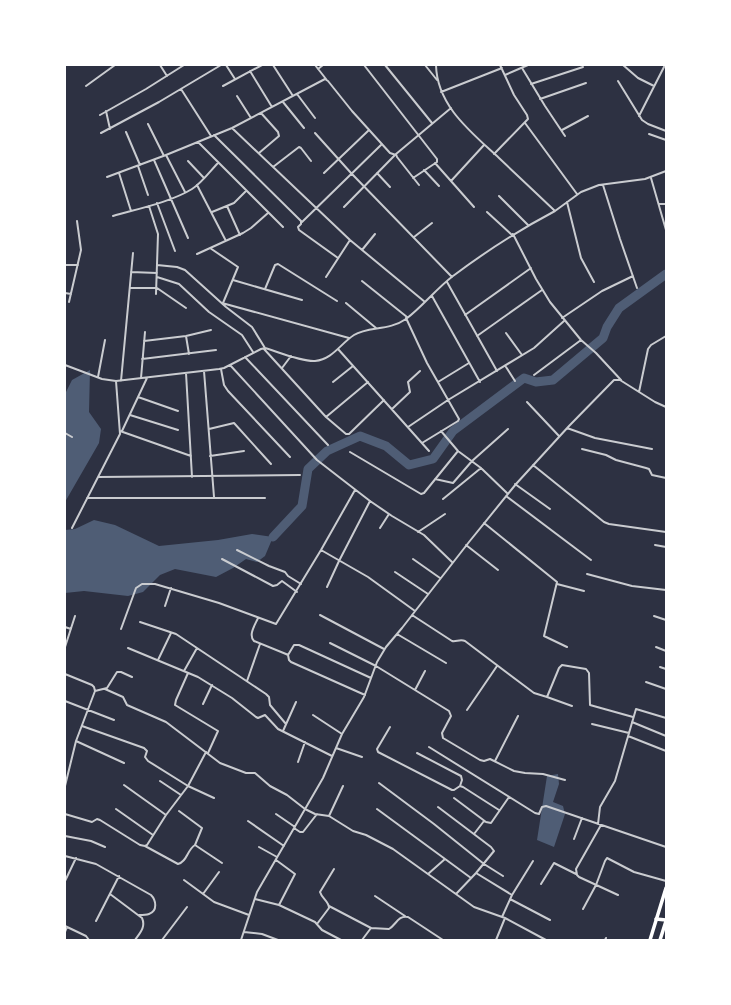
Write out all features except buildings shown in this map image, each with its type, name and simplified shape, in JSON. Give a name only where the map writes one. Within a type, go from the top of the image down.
[{"type":"main road","points":[[650,940],[666,888]]},
{"type":"main road","points":[[656,919],[666,920],[660,940]]},
{"type":"street","points":[[86,86],[115,65]]},
{"type":"street","points":[[160,65],[167,76]]},
{"type":"street","points":[[100,114],[184,65]]},
{"type":"street","points":[[101,133],[221,65]]},
{"type":"street","points":[[226,65],[236,79]]},
{"type":"street","points":[[223,86],[262,65]]},
{"type":"street","points":[[273,65],[293,96]]},
{"type":"street","points":[[315,65],[369,130],[390,153],[395,155],[419,185]]},
{"type":"street","points":[[318,69],[323,65]]},
{"type":"street","points":[[364,65],[437,159],[437,162],[413,178]]},
{"type":"street","points":[[385,65],[432,123]]},
{"type":"street","points":[[425,65],[437,80]]},
{"type":"street","points":[[436,65],[437,80],[441,92],[464,126],[555,211]]},
{"type":"street","points":[[505,75],[528,65]]},
{"type":"street","points":[[623,65],[638,78],[654,86]]},
{"type":"street","points":[[639,116],[666,65]]},
{"type":"street","points":[[441,92],[501,66],[514,95],[528,119],[494,154]]},
{"type":"street","points":[[531,84],[583,67]]},
{"type":"street","points":[[522,68],[565,136]]},
{"type":"street","points":[[250,72],[272,107]]},
{"type":"street","points":[[107,177],[165,156],[232,128],[326,79]]},
{"type":"street","points":[[618,81],[639,116],[645,122],[666,131]]},
{"type":"street","points":[[540,98],[586,83]]},
{"type":"street","points":[[181,89],[213,136],[302,222]]},
{"type":"street","points":[[297,94],[315,118]]},
{"type":"street","points":[[237,96],[251,118]]},
{"type":"street","points":[[283,102],[304,128]]},
{"type":"street","points":[[344,207],[397,152],[451,108]]},
{"type":"street","points":[[106,111],[110,129]]},
{"type":"street","points":[[259,154],[279,136],[278,132],[261,113]]},
{"type":"street","points":[[562,130],[588,116]]},
{"type":"street","points":[[525,123],[577,194]]},
{"type":"street","points":[[148,124],[185,192]]},
{"type":"street","points":[[232,128],[350,240],[425,302]]},
{"type":"street","points":[[324,173],[369,130]]},
{"type":"street","points":[[126,132],[148,195]]},
{"type":"street","points":[[315,133],[364,187],[452,277]]},
{"type":"street","points":[[649,134],[666,140]]},
{"type":"street","points":[[198,142],[283,227]]},
{"type":"street","points":[[338,258],[299,230],[298,227],[382,144]]},
{"type":"street","points":[[451,181],[484,145]]},
{"type":"street","points":[[273,167],[299,147],[302,148],[311,161]]},
{"type":"street","points":[[154,160],[188,238]]},
{"type":"street","points":[[188,161],[204,178]]},
{"type":"street","points":[[113,216],[149,206],[185,192],[197,185],[218,163]]},
{"type":"street","points":[[435,163],[474,207]]},
{"type":"street","points":[[424,170],[439,186]]},
{"type":"street","points":[[65,365],[98,377],[121,381],[221,369],[253,352],[264,349],[315,361],[332,355],[360,332],[394,325],[407,318],[452,277],[512,235],[555,211],[577,194],[599,185],[651,178],[666,171]]},
{"type":"street","points":[[119,173],[131,211]]},
{"type":"street","points":[[377,173],[390,187]]},
{"type":"street","points":[[651,178],[665,222],[666,230]]},
{"type":"street","points":[[197,185],[226,241]]},
{"type":"street","points":[[603,185],[637,288]]},
{"type":"street","points":[[212,212],[237,200],[246,191]]},
{"type":"street","points":[[499,196],[528,225]]},
{"type":"street","points":[[567,202],[581,258],[594,282]]},
{"type":"street","points":[[157,203],[175,251]]},
{"type":"street","points":[[659,204],[666,204]]},
{"type":"street","points":[[149,206],[158,234],[156,294]]},
{"type":"street","points":[[227,206],[240,235]]},
{"type":"street","points":[[487,212],[512,235],[542,290],[564,321],[581,340],[596,352],[622,381],[655,402],[666,407]]},
{"type":"street","points":[[197,254],[240,235],[251,228],[268,213]]},
{"type":"street","points":[[69,302],[81,250],[77,221]]},
{"type":"street","points":[[414,237],[432,223]]},
{"type":"street","points":[[362,250],[375,234]]},
{"type":"street","points":[[326,277],[350,240]]},
{"type":"street","points":[[210,248],[238,267],[222,303]]},
{"type":"street","points":[[121,381],[133,253]]},
{"type":"street","points":[[158,264],[185,270],[252,327],[264,349],[326,417],[348,434],[384,400]]},
{"type":"street","points":[[265,289],[275,266],[278,264],[337,301]]},
{"type":"street","points":[[65,266],[78,265]]},
{"type":"street","points":[[465,314],[531,268]]},
{"type":"street","points":[[131,272],[157,273]]},
{"type":"street","points":[[562,318],[602,290],[632,276]]},
{"type":"street","points":[[157,277],[174,282],[184,288],[209,312],[242,335],[253,352]]},
{"type":"street","points":[[233,280],[302,300]]},
{"type":"street","points":[[362,281],[407,318],[427,363],[458,420],[422,443]]},
{"type":"street","points":[[447,282],[497,371]]},
{"type":"street","points":[[130,288],[157,288],[186,308]]},
{"type":"street","points":[[477,336],[542,290]]},
{"type":"street","points":[[65,293],[71,294]]},
{"type":"street","points":[[432,296],[480,382]]},
{"type":"street","points":[[222,303],[350,339]]},
{"type":"street","points":[[346,303],[377,329]]},
{"type":"street","points":[[408,427],[448,400],[480,382],[537,345],[564,321]]},
{"type":"street","points":[[144,341],[186,336],[211,330]]},
{"type":"street","points":[[141,378],[145,332]]},
{"type":"street","points":[[506,333],[522,355]]},
{"type":"street","points":[[186,336],[189,354]]},
{"type":"street","points":[[639,392],[648,350],[651,345],[666,336]]},
{"type":"street","points":[[98,377],[104,340]]},
{"type":"street","points":[[534,375],[581,340]]},
{"type":"street","points":[[338,349],[429,451]]},
{"type":"street","points":[[142,360],[216,350]]},
{"type":"street","points":[[282,368],[291,356]]},
{"type":"street","points":[[245,357],[328,445]]},
{"type":"street","points":[[438,382],[469,363]]},
{"type":"street","points":[[230,365],[317,460],[370,501],[424,535],[452,562]]},
{"type":"street","points":[[333,382],[353,366]]},
{"type":"street","points":[[505,366],[514,381]]},
{"type":"street","points":[[221,369],[224,385],[228,391],[290,457]]},
{"type":"street","points":[[204,371],[214,498]]},
{"type":"street","points":[[392,409],[410,392],[408,382],[420,371]]},
{"type":"street","points":[[186,373],[192,477]]},
{"type":"street","points":[[72,528],[130,415],[147,378]]},
{"type":"street","points":[[241,940],[257,892],[323,778],[342,734],[365,695],[384,649],[452,562],[516,484],[610,382],[617,380],[622,381]]},
{"type":"street","points":[[116,381],[121,431]]},
{"type":"street","points":[[326,417],[368,382]]},
{"type":"street","points":[[138,397],[178,411]]},
{"type":"street","points":[[527,402],[559,436]]},
{"type":"street","points":[[130,415],[178,430]]},
{"type":"street","points":[[209,429],[234,423],[271,464]]},
{"type":"street","points":[[567,428],[595,438],[652,449]]},
{"type":"street","points":[[436,479],[453,483],[472,461],[508,429]]},
{"type":"street","points":[[121,431],[191,456]]},
{"type":"street","points":[[441,431],[458,450],[481,468],[507,495],[591,560]]},
{"type":"street","points":[[65,433],[72,436]]},
{"type":"street","points":[[582,449],[649,469],[652,475],[666,478]]},
{"type":"street","points":[[350,452],[421,494],[424,493],[436,479],[458,450]]},
{"type":"street","points":[[210,456],[244,451]]},
{"type":"street","points":[[533,465],[604,522],[666,532]]},
{"type":"street","points":[[443,499],[481,468]]},
{"type":"street","points":[[98,477],[300,475]]},
{"type":"street","points":[[516,484],[550,509]]},
{"type":"street","points":[[121,629],[136,588],[142,584],[152,583],[219,603],[274,625],[278,623],[355,490]]},
{"type":"street","points":[[87,498],[265,498]]},
{"type":"street","points":[[327,587],[370,501]]},
{"type":"street","points":[[380,528],[389,514]]},
{"type":"street","points":[[418,532],[445,514]]},
{"type":"street","points":[[484,523],[555,580],[557,584],[584,591]]},
{"type":"street","points":[[466,545],[498,570]]},
{"type":"street","points":[[655,545],[666,547]]},
{"type":"street","points":[[237,550],[269,566],[285,572],[288,576],[301,584]]},
{"type":"street","points":[[321,550],[372,580],[415,611]]},
{"type":"street","points":[[222,559],[273,586],[282,581],[297,592]]},
{"type":"street","points":[[413,559],[440,578]]},
{"type":"street","points":[[396,572],[428,594]]},
{"type":"street","points":[[587,574],[632,586],[666,590]]},
{"type":"street","points":[[557,584],[544,636],[567,647]]},
{"type":"street","points":[[165,606],[171,588]]},
{"type":"street","points":[[320,615],[384,649]]},
{"type":"street","points":[[412,615],[452,640],[463,640],[534,694],[547,696],[572,706]]},
{"type":"street","points":[[65,647],[75,616]]},
{"type":"street","points":[[654,616],[666,620]]},
{"type":"street","points":[[258,618],[251,637],[254,641],[288,655]]},
{"type":"street","points":[[140,622],[179,635],[268,695],[270,705],[286,724]]},
{"type":"street","points":[[65,628],[71,629]]},
{"type":"street","points":[[158,660],[171,632]]},
{"type":"street","points":[[397,634],[446,664]]},
{"type":"street","points":[[330,643],[376,666],[450,712],[450,718],[442,733],[443,738],[482,761],[490,759],[519,772],[543,774],[565,780]]},
{"type":"street","points":[[246,681],[261,644]]},
{"type":"street","points":[[365,695],[291,662],[288,655],[292,646],[296,645],[371,678]]},
{"type":"street","points":[[656,647],[666,650]]},
{"type":"street","points":[[128,648],[184,671],[212,685],[232,698],[256,717],[258,718],[265,715],[282,731],[332,756]]},
{"type":"street","points":[[184,671],[197,648]]},
{"type":"street","points":[[547,696],[559,668],[562,665],[586,669],[589,673],[590,705],[633,717]]},
{"type":"street","points":[[467,710],[497,666]]},
{"type":"street","points":[[660,667],[666,669]]},
{"type":"street","points":[[415,690],[425,671]]},
{"type":"street","points":[[95,691],[107,688],[117,672],[121,672],[132,677]]},
{"type":"street","points":[[144,846],[147,845],[166,815],[188,786],[218,731],[175,705],[188,673]]},
{"type":"street","points":[[65,674],[92,685],[95,691],[76,741],[65,785]]},
{"type":"street","points":[[646,682],[666,689]]},
{"type":"street","points":[[203,704],[212,685]]},
{"type":"street","points":[[105,689],[123,697],[127,705],[166,722],[223,764],[246,773],[254,773],[270,786],[287,795],[305,810],[329,816],[354,831],[366,835],[393,849],[474,907],[504,918],[546,940]]},
{"type":"street","points":[[65,701],[114,720]]},
{"type":"street","points":[[282,731],[296,702]]},
{"type":"street","points":[[598,824],[600,807],[615,781],[635,711],[638,709],[666,718]]},
{"type":"street","points":[[312,715],[342,734]]},
{"type":"street","points":[[495,761],[518,716]]},
{"type":"street","points":[[632,722],[666,736]]},
{"type":"street","points":[[592,724],[628,734],[666,752]]},
{"type":"street","points":[[82,726],[144,748],[147,751],[145,757],[148,760],[188,786],[214,798]]},
{"type":"street","points":[[390,728],[377,749],[378,752],[452,790],[460,786],[462,780],[461,776],[417,753]]},
{"type":"street","points":[[76,741],[124,763]]},
{"type":"street","points":[[298,762],[305,742]]},
{"type":"street","points":[[429,747],[537,814],[539,814],[542,807],[546,806],[666,847]]},
{"type":"street","points":[[336,748],[362,757]]},
{"type":"street","points":[[160,781],[180,795]]},
{"type":"street","points":[[379,783],[436,825],[484,864],[503,876]]},
{"type":"street","points":[[124,785],[166,815]]},
{"type":"street","points":[[329,816],[343,786]]},
{"type":"street","points":[[460,786],[499,810]]},
{"type":"street","points":[[454,798],[484,821],[491,823],[509,796]]},
{"type":"street","points":[[438,807],[494,851],[456,894]]},
{"type":"street","points":[[116,808],[153,835]]},
{"type":"street","points":[[377,809],[471,878]]},
{"type":"street","points":[[65,814],[92,822],[97,819],[100,820],[140,845],[178,864],[183,862],[191,847],[195,845],[202,828],[179,811]]},
{"type":"street","points":[[276,814],[300,832],[303,832],[317,814]]},
{"type":"street","points":[[574,839],[582,818]]},
{"type":"street","points":[[474,834],[484,821]]},
{"type":"street","points":[[248,822],[284,846]]},
{"type":"street","points":[[577,875],[576,869],[601,826]]},
{"type":"street","points":[[65,836],[91,841],[105,847]]},
{"type":"street","points":[[195,845],[222,863]]},
{"type":"street","points":[[259,847],[295,874],[279,905]]},
{"type":"street","points":[[65,856],[96,864],[150,895],[155,900],[152,913],[139,915]]},
{"type":"street","points":[[65,881],[76,858]]},
{"type":"street","points":[[428,874],[445,858]]},
{"type":"street","points":[[583,909],[596,885],[607,858],[634,872],[666,881]]},
{"type":"street","points":[[496,940],[510,899],[533,861]]},
{"type":"street","points":[[541,884],[554,863],[618,895]]},
{"type":"street","points":[[334,869],[320,892],[329,906],[371,928],[389,930],[400,918],[405,916]]},
{"type":"street","points":[[203,894],[219,872]]},
{"type":"street","points":[[476,873],[512,895]]},
{"type":"street","points":[[96,921],[119,876]]},
{"type":"street","points":[[184,880],[214,902],[249,915]]},
{"type":"street","points":[[110,894],[142,918],[144,923],[135,940]]},
{"type":"street","points":[[375,896],[443,940]]},
{"type":"street","points":[[254,899],[279,905],[317,924],[322,930],[341,940]]},
{"type":"street","points":[[510,899],[550,920]]},
{"type":"street","points":[[317,924],[328,910],[329,906]]},
{"type":"street","points":[[162,940],[187,907]]},
{"type":"street","points":[[65,932],[66,927],[86,936],[89,940]]},
{"type":"street","points":[[362,940],[371,928]]},
{"type":"street","points":[[244,932],[262,934],[278,940]]},
{"type":"water","points":[[90,370],[89,412],[101,429],[99,443],[65,502],[65,394],[72,380]]},
{"type":"water","points":[[94,520],[115,525],[159,546],[218,540],[252,534],[273,537],[265,556],[257,562],[246,559],[216,577],[175,569],[160,575],[143,592],[128,596],[84,591],[65,593],[65,530],[75,529]]},
{"type":"water","points":[[558,774],[559,784],[553,802],[563,806],[565,814],[554,847],[537,840],[547,776]]},
{"type":"waterway","points":[[273,537],[302,506],[308,469],[327,451],[360,436],[386,446],[409,465],[433,459],[453,431],[524,378],[536,382],[553,380],[603,338],[607,327],[619,308],[666,274]]}]
